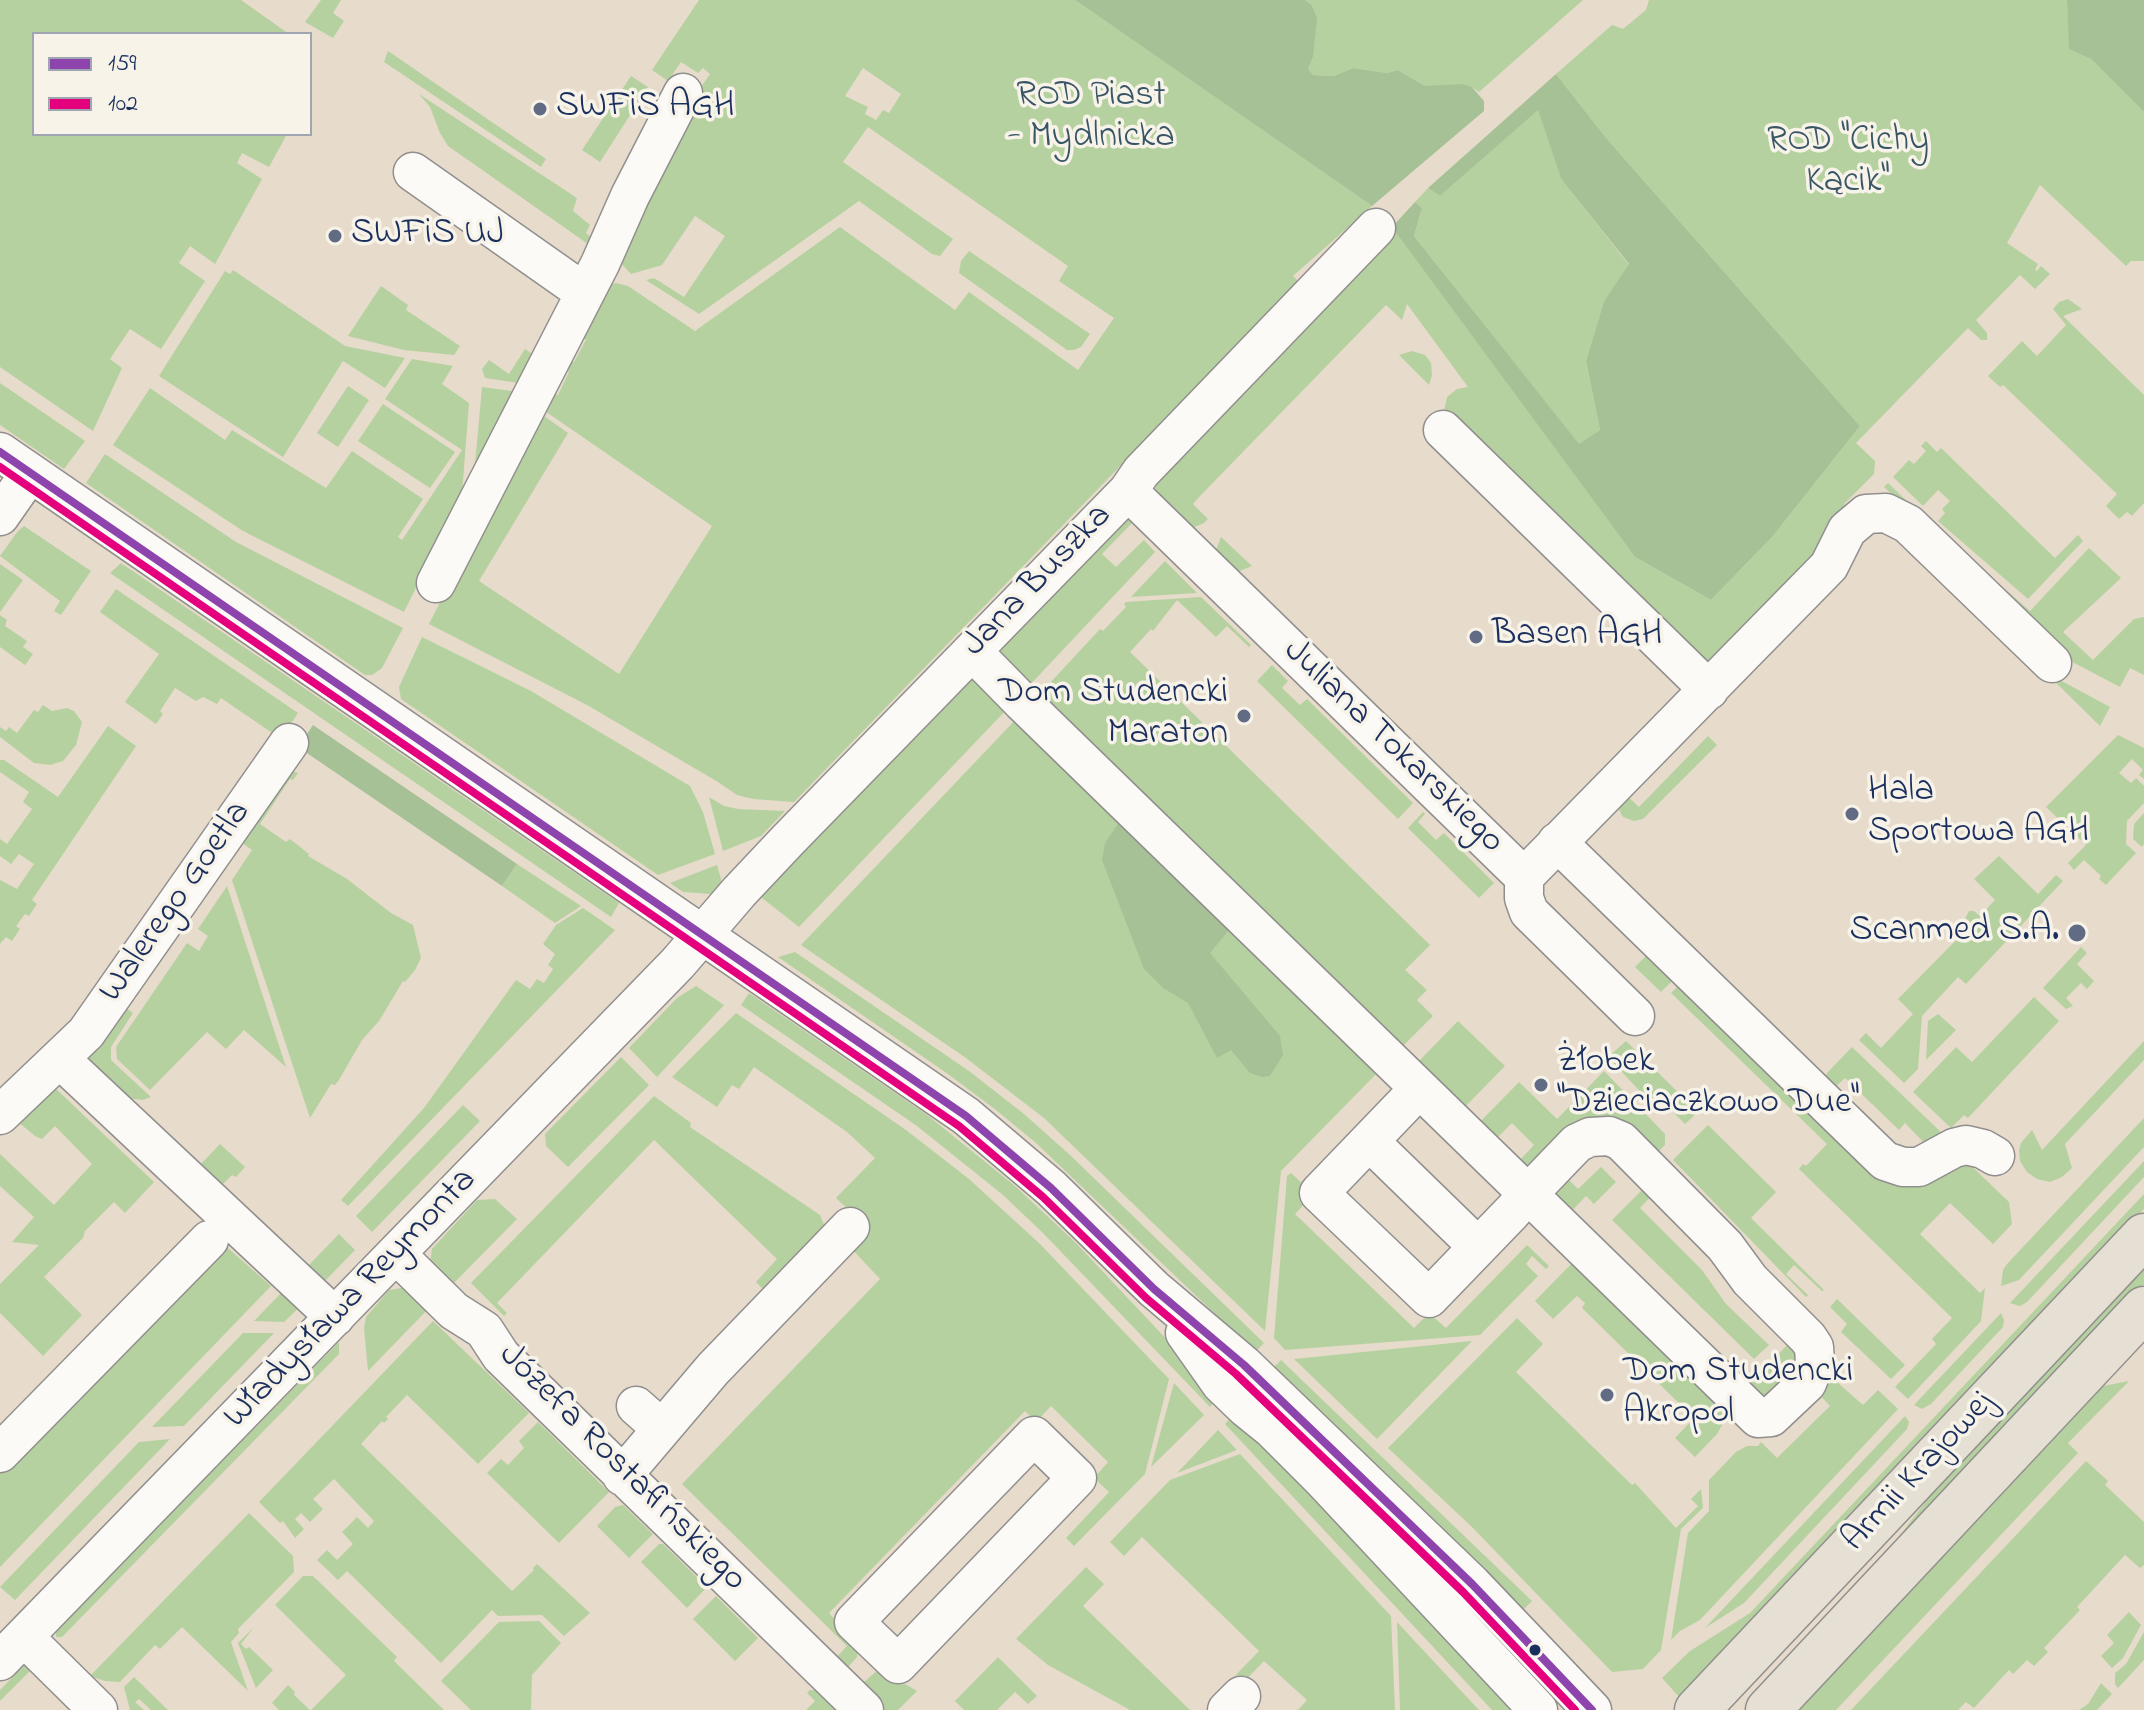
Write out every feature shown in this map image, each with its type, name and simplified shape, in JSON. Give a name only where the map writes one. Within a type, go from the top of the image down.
[{"type":"main road","name":"Armii Krajowej","points":[[1697,1710],[2144,1236]]},
{"type":"main road","name":"Armii Krajowej","points":[[1768,1710],[2144,1309]]},
{"type":"street","points":[[436,583],[585,293],[683,93]]},
{"type":"street","points":[[413,172],[585,293]]},
{"type":"street","name":"Jana Buszka","points":[[702,936],[788,840],[1128,491],[1141,472],[1376,228]]},
{"type":"street","points":[[1443,430],[1709,690]]},
{"type":"street","points":[[0,516],[15,462],[966,1116],[1051,1188],[1154,1289],[1244,1365],[1441,1554],[1592,1710]]},
{"type":"street","name":"Juliana Tokarskiego","points":[[1128,491],[1524,877],[1524,898],[1529,912],[1635,1016]]},
{"type":"street","points":[[1524,877],[1829,566],[1851,525],[1860,517],[1873,512],[1886,513],[1908,524],[2052,663]]},
{"type":"street","points":[[972,651],[1419,1089],[1528,1194],[1758,1418],[1771,1417],[1807,1383],[1815,1363],[1814,1347],[1808,1338],[1750,1280],[1725,1246],[1621,1141],[1604,1135],[1580,1141],[1528,1194],[1429,1298],[1319,1193],[1419,1089]]},
{"type":"street","name":"Walerego Goetla","points":[[0,1115],[80,1041],[289,743]]},
{"type":"street","points":[[1557,842],[1885,1161],[1903,1167],[1919,1167],[1966,1145],[1995,1156]]},
{"type":"street","name":"Władysława Reymonta","points":[[12,1649],[702,936]]},
{"type":"street","points":[[60,1059],[335,1317]]},
{"type":"street","points":[[1369,1141],[1478,1247]]},
{"type":"street","points":[[622,1476],[649,1418],[713,1369],[850,1227]]},
{"type":"street","points":[[0,1453],[209,1240]]},
{"type":"street","name":"Józefa Rostafińskiego","points":[[396,1254],[454,1311],[484,1330],[501,1356],[853,1699],[881,1648]]},
{"type":"street","points":[[1154,1289],[1221,1384],[1322,1479],[1538,1710]]},
{"type":"street","points":[[1034,1436],[1077,1478],[898,1664],[881,1648],[854,1622],[1034,1436]]},
{"type":"street","points":[[12,1649],[98,1710]]},
{"type":"green space","points":[[0,0],[241,0],[286,32],[32,32],[32,136],[286,136],[269,167],[242,153],[237,163],[262,179],[215,264],[190,246],[179,263],[205,281],[161,349],[130,329],[110,359],[122,368],[93,431],[0,367]]},
{"type":"green space","points":[[321,0],[341,0],[333,13],[344,21],[333,38],[305,22]]},
{"type":"green space","name":"ROD Piast - Mydlnicka","points":[[699,0],[1075,0],[1372,206],[1293,276],[1299,282],[794,802],[737,795],[587,705],[429,624],[537,411],[568,433],[479,581],[619,674],[712,526],[539,407],[548,390],[558,395],[569,372],[559,367],[564,358],[574,362],[586,340],[577,334],[602,287],[616,283],[628,286],[695,331],[840,227],[955,310],[969,292],[1078,370],[1114,318],[1059,281],[1068,266],[868,127],[843,162],[953,239],[940,256],[932,254],[859,201],[699,314],[646,280],[654,278],[684,297],[725,236],[695,216],[662,265],[631,274],[617,259],[696,94],[710,74],[703,68],[698,73],[681,62],[668,81],[652,70]],"holes":[[[863,68],[901,94],[889,113],[883,110],[876,120],[865,114],[868,107],[845,96]]]},
{"type":"green space","points":[[1075,0],[1305,0],[1311,4],[1317,18],[1313,57],[1308,69],[1313,75],[1334,76],[1353,68],[1387,73],[1398,70],[1425,86],[1463,84],[1472,87],[1484,101],[1484,111],[1372,206]]},
{"type":"green space","points":[[1305,0],[1583,0],[1479,92],[1472,87],[1425,86],[1398,70],[1387,73],[1353,68],[1334,76],[1313,75],[1308,69],[1313,57],[1311,4]]},
{"type":"green space","name":"ROD \"Cichy Kącik\"","points":[[1649,0],[2067,0],[2070,48],[2091,59],[2144,112],[2144,261],[2131,261],[2126,266],[2040,185],[2007,243],[2038,264],[2035,270],[2041,266],[2050,274],[2035,289],[2020,275],[1976,320],[1987,333],[1987,340],[1981,340],[1968,328],[1856,443],[1875,461],[1874,474],[1844,504],[1847,508],[1830,537],[1723,659],[1706,664],[1445,416],[1447,397],[1457,389],[1468,387],[1407,304],[1402,320],[1386,305],[1200,496],[1193,504],[1208,519],[1190,529],[1157,498],[1155,484],[1392,226],[1635,557],[1711,600],[1773,536],[1860,426],[1607,139],[1556,74],[1612,25],[1623,29],[1646,10]]},
{"type":"green space","points":[[2067,0],[2144,0],[2144,112],[2091,59],[2069,49]]},
{"type":"green space","points":[[388,51],[546,159],[541,167],[384,62]]},
{"type":"green space","points":[[1556,74],[1607,139],[1860,426],[1773,536],[1711,600],[1635,557],[1392,227],[1415,202],[1422,208],[1414,236],[1579,444],[1600,430],[1586,361],[1604,301],[1629,264],[1561,179],[1538,110],[1440,196],[1428,188]]},
{"type":"green space","points":[[631,76],[648,87],[600,162],[582,150]]},
{"type":"green space","points":[[419,94],[577,198],[573,211],[590,225],[586,233],[592,238],[588,244],[448,146],[430,107]]},
{"type":"green space","points":[[1538,109],[1561,179],[1629,265],[1604,301],[1586,361],[1600,430],[1579,445],[1414,236],[1422,208],[1415,202],[1428,188],[1440,196]]},
{"type":"green space","points":[[969,251],[1090,334],[1081,347],[1067,350],[959,273],[961,261]]},
{"type":"green space","points":[[233,270],[345,346],[405,358],[385,388],[343,361],[283,457],[159,376],[225,271],[230,274]]},
{"type":"green space","points":[[381,286],[408,305],[406,310],[460,346],[454,355],[404,350],[348,336]]},
{"type":"green space","points":[[2068,299],[2082,309],[2063,316],[2144,395],[2144,503],[2132,516],[2127,512],[2119,519],[2106,506],[2117,494],[2003,385],[2000,387],[1988,376],[2022,341],[2037,356],[2066,325],[2053,309],[2059,302]]},
{"type":"green space","points":[[525,349],[539,359],[519,383],[485,378],[482,369],[489,360],[509,374]]},
{"type":"green space","points":[[1412,351],[1425,355],[1431,363],[1429,385],[1399,355]]},
{"type":"green space","points":[[412,359],[453,366],[442,384],[469,403],[462,494],[404,612],[243,531],[113,445],[150,388],[225,440],[232,430],[326,488],[352,451],[423,499],[398,537],[402,540],[462,450],[385,399]]},
{"type":"green space","points":[[0,383],[85,441],[64,469],[0,425]]},
{"type":"green space","points":[[348,386],[369,400],[338,447],[317,433]]},
{"type":"green space","points":[[482,387],[512,391],[518,401],[475,465]]},
{"type":"green space","points":[[383,404],[455,452],[430,488],[358,441]]},
{"type":"green space","points":[[1926,441],[1937,452],[1941,448],[2055,558],[2078,535],[2083,541],[2028,599],[1938,521],[1945,513],[1942,509],[1950,501],[1938,490],[1923,506],[1893,477],[1909,460],[1914,464],[1926,451],[1921,446]]},
{"type":"green space","points":[[105,454],[236,542],[403,628],[382,668],[372,675],[365,675],[86,483]]},
{"type":"green space","points":[[1888,483],[2030,611],[2089,548],[2121,578],[2063,632],[2093,660],[2134,619],[2144,617],[2144,675],[2130,668],[2120,687],[2057,654],[1884,487]]},
{"type":"green space","points":[[1121,519],[1135,520],[1102,554],[1116,567],[1144,540],[1155,552],[1027,688],[1001,657],[1001,642]]},
{"type":"green space","points":[[24,526],[91,571],[61,615],[54,611],[60,601],[0,556]]},
{"type":"green space","points":[[1221,537],[1252,566],[1235,573],[1215,553]]},
{"type":"green space","points":[[1165,561],[1197,593],[1131,597]]},
{"type":"green space","points":[[121,563],[619,903],[611,917],[110,573]]},
{"type":"green space","points":[[0,564],[23,580],[0,612]]},
{"type":"green space","points":[[116,589],[298,713],[281,739],[221,698],[217,704],[203,697],[196,701],[175,688],[160,711],[163,714],[156,724],[125,702],[159,654],[100,612]]},
{"type":"green space","points":[[1201,597],[1251,645],[1249,647],[1227,626],[1216,637],[1177,600],[1153,631],[1151,629],[1130,652],[1430,945],[1405,970],[1427,990],[1417,1000],[1433,1016],[1399,1050],[1037,697],[1100,629],[1103,631],[1126,607],[1126,602]]},
{"type":"green space","points":[[0,615],[7,620],[5,626],[27,641],[23,647],[33,654],[25,665],[0,647]]},
{"type":"green space","points":[[422,637],[531,691],[690,786],[703,812],[715,854],[658,875],[401,699],[399,687]]},
{"type":"green space","points":[[1272,665],[1288,681],[1282,688],[1300,705],[1307,699],[1413,803],[1398,819],[1257,681]]},
{"type":"green space","points":[[2045,672],[2110,707],[2100,726]]},
{"type":"green space","points":[[967,680],[981,682],[1009,707],[799,927],[757,894]]},
{"type":"green space","points":[[43,705],[52,711],[67,708],[74,711],[82,722],[76,745],[63,761],[50,765],[34,763],[0,737],[0,727],[6,731],[9,727],[17,733],[34,710],[38,712]]},
{"type":"green space","points":[[1019,716],[1381,1069],[1281,1171],[1265,1331],[1044,1118],[966,1058],[801,945]]},
{"type":"green space","points":[[313,725],[517,864],[502,886],[298,747]]},
{"type":"green space","points":[[108,726],[136,746],[32,900],[37,904],[29,916],[25,914],[16,926],[20,929],[12,941],[6,937],[0,944],[0,880],[17,889],[34,864],[19,854],[11,864],[0,856],[0,839],[7,844],[32,809],[23,802],[29,792],[0,772],[0,760],[58,797]]},
{"type":"green space","points":[[2118,735],[2144,748],[2144,779],[2139,775],[2143,770],[2132,759],[2119,773],[2131,783],[2136,778],[2144,786],[2144,803],[2127,821],[2126,844],[2136,853],[2106,885],[2084,860],[2074,870],[2068,863],[2086,845],[2046,807]]},
{"type":"green space","points":[[1708,736],[1717,745],[1643,819],[1634,821],[1623,817],[1618,808],[1623,792],[1639,807]]},
{"type":"green space","points":[[290,771],[298,773],[293,780],[290,779],[260,824],[286,842],[290,839],[308,856],[413,925],[421,958],[310,1118],[232,880],[252,850],[241,842]]},
{"type":"green space","points":[[709,797],[724,806],[738,809],[785,811],[761,836],[723,851]]},
{"type":"green space","points":[[1423,812],[1425,814],[1418,822],[1436,840],[1444,833],[1494,883],[1479,898],[1408,828]]},
{"type":"green space","points":[[2144,813],[2142,847],[2133,839],[2134,824]]},
{"type":"green space","points":[[1123,817],[1233,925],[1210,953],[1280,1036],[1283,1055],[1270,1076],[1250,1073],[1231,1050],[1217,1058],[1188,1003],[1163,988],[1144,969],[1102,860],[1105,843]]},
{"type":"green space","points":[[1999,856],[2038,894],[2056,875],[2063,881],[1966,984],[1958,977],[1922,1016],[1918,1069],[1904,1083],[1859,1040],[1866,1033],[1881,1048],[1913,1014],[1898,999],[1970,926],[1965,919],[1969,911],[1980,916],[1995,900],[1974,879]]},
{"type":"green space","points":[[517,864],[581,906],[555,923],[502,886]]},
{"type":"green space","points":[[717,865],[723,886],[711,894],[683,892],[670,883]]},
{"type":"green space","points":[[227,886],[286,1067],[244,1030],[226,1049],[207,1032],[150,1090],[117,1059],[116,1047],[187,943],[199,951],[208,936],[198,929]]},
{"type":"green space","points":[[583,908],[615,930],[348,1206],[341,1200],[424,1108],[516,980],[530,989],[537,979],[544,983],[553,969],[548,965],[555,954],[543,944],[556,925]]},
{"type":"green space","points":[[2081,947],[2087,953],[2077,964],[2094,981],[2087,989],[2081,983],[2066,998],[2073,1006],[2066,1009],[2043,988]]},
{"type":"green space","points":[[1652,950],[1678,975],[1661,992],[1635,967]]},
{"type":"green space","points":[[795,952],[969,1071],[1024,1114],[1264,1343],[1255,1352],[1036,1143],[996,1110],[778,957]]},
{"type":"green space","points":[[1683,981],[1868,1161],[1962,1157],[2009,1202],[2012,1224],[1993,1244],[1950,1203],[1920,1234],[1980,1293],[1985,1288],[1981,1321],[1908,1399],[1895,1387],[1936,1344],[1932,1339],[1952,1318],[1799,1169],[1803,1164],[1806,1166],[1827,1144],[1671,993]]},
{"type":"green space","points":[[696,986],[724,1005],[657,1077],[629,1048],[677,998]]},
{"type":"green space","points":[[749,993],[926,1114],[1015,1186],[1075,1242],[1220,1396],[1210,1407],[1003,1195],[917,1126],[741,1005]]},
{"type":"green space","points":[[2034,997],[2059,1021],[1968,1118],[1964,1115],[1951,1128],[1913,1092],[1956,1047],[1972,1062]]},
{"type":"green space","points":[[122,1005],[133,1013],[111,1047],[111,1060],[151,1097],[143,1100],[126,1098],[89,1065],[90,1055]]},
{"type":"green space","points":[[736,1013],[906,1130],[969,1179],[1040,1244],[1169,1379],[1145,1474],[1074,1546],[1066,1538],[1109,1492],[1094,1478],[1108,1462],[1051,1406],[1036,1422],[1025,1411],[829,1613],[858,1644],[857,1657],[848,1667],[838,1668],[832,1662],[847,1646],[682,1484],[880,1279],[850,1247],[868,1228],[836,1198],[875,1158],[847,1132],[754,1067],[739,1089],[732,1085],[717,1107],[672,1077]]},
{"type":"green space","points":[[1938,1014],[1956,1030],[1926,1060],[1928,1021]]},
{"type":"green space","points":[[1458,1021],[1505,1066],[1464,1108],[1417,1063]]},
{"type":"green space","points":[[1626,1041],[1698,1112],[1685,1124],[1668,1107],[1661,1114],[1608,1057]]},
{"type":"green space","points":[[2144,1041],[2144,1060],[2065,1144],[2072,1168],[2050,1182],[2037,1179],[2027,1172],[2020,1161],[2019,1150],[2032,1130],[2042,1150]]},
{"type":"green space","points":[[1852,1047],[1944,1135],[1930,1149],[1905,1123],[1899,1130],[1845,1078],[1830,1092],[1825,1079],[1827,1073]]},
{"type":"green space","points":[[621,1057],[649,1085],[568,1167],[546,1146],[545,1134]]},
{"type":"green space","points":[[1604,1071],[1665,1134],[1665,1145],[1653,1157],[1632,1136],[1524,1168],[1516,1164],[1534,1145],[1512,1123],[1493,1142],[1476,1126],[1519,1082],[1557,1119]]},
{"type":"green space","points":[[52,1085],[154,1182],[125,1213],[114,1202],[44,1277],[82,1315],[43,1356],[0,1313],[0,1284],[39,1245],[12,1242],[34,1217],[0,1186],[0,1154],[54,1205],[92,1164],[55,1126],[42,1139],[11,1116]]},
{"type":"green space","points":[[654,1096],[691,1123],[690,1127],[820,1215],[826,1229],[765,1291],[756,1282],[777,1259],[654,1140],[497,1303],[507,1313],[504,1316],[471,1283]]},
{"type":"green space","points":[[463,1105],[480,1121],[372,1232],[356,1216]]},
{"type":"green space","points":[[2144,1118],[2144,1147],[2019,1280],[2001,1286],[2007,1264]]},
{"type":"green space","points":[[1708,1125],[1776,1192],[1751,1218],[1824,1290],[1794,1265],[1786,1274],[1808,1295],[1806,1297],[1673,1160]]},
{"type":"green space","points":[[220,1144],[245,1167],[221,1186],[199,1166]]},
{"type":"green space","points":[[2144,1161],[2144,1177],[2027,1302],[2020,1306],[2010,1303]]},
{"type":"green space","points":[[1601,1167],[1616,1182],[1594,1204],[1586,1196],[1568,1215],[1555,1198],[1553,1188],[1562,1173],[1578,1189]]},
{"type":"green space","points":[[1291,1173],[1307,1188],[1310,1198],[1295,1214],[1414,1328],[1429,1313],[1446,1328],[1527,1245],[1549,1266],[1546,1269],[1532,1256],[1526,1264],[1538,1276],[1480,1335],[1285,1350],[1274,1338],[1287,1176]]},
{"type":"green space","points":[[1648,1184],[1656,1191],[1640,1208],[1702,1270],[1726,1304],[1769,1345],[1754,1359],[1612,1220]]},
{"type":"green space","points":[[2144,1194],[2144,1209],[1681,1699],[1662,1678],[1690,1651],[1750,1613]]},
{"type":"green space","points":[[495,1199],[517,1219],[449,1288],[430,1262],[432,1249],[477,1200]]},
{"type":"green space","points":[[339,1234],[355,1250],[322,1284],[308,1266]]},
{"type":"green space","points":[[222,1243],[271,1286],[0,1567],[0,1471]]},
{"type":"green space","points":[[1576,1259],[1722,1408],[1722,1425],[1695,1457],[1675,1438],[1694,1418],[1582,1308],[1585,1303],[1577,1296],[1553,1319],[1535,1301]]},
{"type":"green space","points":[[2144,1262],[2144,1284],[1894,1550],[1891,1547],[1953,1466]]},
{"type":"green space","points":[[407,1287],[431,1306],[368,1371],[364,1328],[366,1317],[389,1290]]},
{"type":"green space","points":[[286,1288],[303,1304],[284,1322],[254,1321]]},
{"type":"green space","points":[[1837,1299],[1905,1365],[1891,1379],[1841,1332],[1847,1324],[1830,1307]]},
{"type":"green space","points":[[2001,1313],[2003,1327],[1931,1404],[1922,1409],[1914,1405]]},
{"type":"green space","points":[[1517,1318],[1543,1344],[1516,1372],[1632,1485],[1635,1483],[1676,1528],[1698,1506],[1691,1499],[1701,1489],[1703,1508],[1681,1529],[1661,1650],[1643,1669],[1612,1672],[1473,1528],[1388,1448]]},
{"type":"green space","points":[[433,1321],[529,1413],[478,1464],[407,1395],[386,1417],[388,1419],[384,1423],[382,1421],[361,1444],[512,1591],[537,1564],[590,1613],[564,1636],[542,1615],[498,1616],[492,1610],[441,1663],[347,1571],[338,1580],[317,1560],[327,1550],[337,1560],[353,1544],[342,1532],[357,1517],[368,1528],[374,1521],[334,1479],[313,1499],[323,1509],[310,1522],[301,1513],[295,1519],[304,1529],[295,1538],[283,1521],[280,1523],[259,1502]]},
{"type":"green space","points":[[243,1333],[274,1333],[184,1426],[152,1427]]},
{"type":"green space","points":[[1793,1339],[1803,1350],[1779,1395],[1761,1398],[1746,1387]]},
{"type":"green space","points":[[1472,1341],[1377,1439],[1294,1359]]},
{"type":"green space","points":[[339,1342],[339,1354],[62,1637],[56,1637],[56,1631]]},
{"type":"green space","points":[[1281,1360],[1532,1601],[1523,1610],[1273,1368]]},
{"type":"green space","points":[[1830,1376],[1863,1405],[1878,1390],[1898,1409],[1700,1620],[1671,1640],[1688,1533],[1709,1511],[1709,1480],[1736,1452],[1747,1446],[1758,1446],[1761,1442],[1777,1458],[1830,1406],[1815,1390]]},
{"type":"green space","points":[[2129,1381],[2068,1443],[2078,1453],[1836,1710],[1793,1710],[2098,1387]]},
{"type":"green space","points":[[1174,1383],[1204,1415],[1151,1467]]},
{"type":"green space","points":[[1235,1413],[1512,1710],[1492,1710],[1225,1424]]},
{"type":"green space","points":[[1905,1416],[1909,1422],[1907,1429],[1744,1603],[1705,1628]]},
{"type":"green space","points":[[538,1422],[609,1492],[559,1543],[487,1473],[501,1459],[508,1465],[524,1448],[519,1441]]},
{"type":"green space","points":[[1218,1430],[1237,1450],[1177,1473]]},
{"type":"green space","points":[[170,1439],[15,1600],[0,1587],[139,1442]]},
{"type":"green space","points":[[1240,1454],[1391,1616],[1395,1710],[1298,1710],[1307,1700],[1264,1661],[1239,1687],[1231,1680],[1259,1651],[1142,1537],[1124,1556],[1110,1542],[1170,1480]]},
{"type":"green space","points":[[2086,1461],[2108,1481],[2105,1485],[2144,1522],[2144,1565],[2140,1568],[2125,1555],[2044,1648],[2048,1652],[2034,1666],[2027,1660],[2013,1674],[2009,1670],[1974,1708],[1966,1702],[1958,1710],[1851,1710]]},
{"type":"green space","points":[[623,1505],[653,1534],[629,1558],[597,1526],[615,1507]]},
{"type":"green space","points":[[249,1513],[293,1556],[294,1572],[238,1629],[239,1633],[231,1642],[248,1691],[182,1627],[160,1649],[155,1645],[120,1682],[90,1676]]},
{"type":"green space","points":[[659,1544],[663,1544],[707,1587],[687,1608],[641,1562]]},
{"type":"green space","points":[[1086,1567],[1104,1584],[1083,1606],[1190,1710],[1130,1710],[1048,1665],[1016,1639]]},
{"type":"green space","points":[[303,1576],[313,1576],[397,1657],[394,1661],[444,1710],[311,1710],[346,1675],[275,1605]]},
{"type":"green space","points":[[716,1596],[758,1638],[735,1661],[693,1619]]},
{"type":"green space","points":[[2129,1612],[2141,1625],[2123,1658],[2112,1668],[2101,1656],[2114,1643],[2107,1635]]},
{"type":"green space","points":[[539,1621],[561,1643],[532,1675],[531,1710],[471,1710],[441,1681],[499,1622]]},
{"type":"green space","points":[[1397,1622],[1479,1710],[1400,1710]]},
{"type":"green space","points":[[254,1627],[241,1644],[246,1649],[249,1647],[273,1670],[256,1688],[238,1643]]},
{"type":"green space","points":[[2144,1632],[2144,1660],[2118,1688],[2115,1673],[2126,1664]]},
{"type":"green space","points":[[998,1657],[1037,1696],[1028,1704],[1015,1692],[997,1710],[964,1710],[955,1701]]},
{"type":"green space","points":[[27,1662],[31,1670],[0,1701],[0,1690]]},
{"type":"green space","points":[[879,1669],[917,1691],[898,1710],[881,1710],[863,1692],[863,1683]]},
{"type":"green space","points":[[134,1677],[168,1710],[151,1710],[139,1699],[135,1702],[144,1710],[130,1710],[124,1687]]},
{"type":"green space","points":[[2101,1683],[2112,1694],[2097,1710],[2079,1710],[2088,1704]]},
{"type":"green space","points":[[288,1685],[310,1710],[279,1710],[272,1703]]},
{"type":"green space","points":[[815,1690],[836,1710],[806,1710],[815,1701],[807,1693]]},
{"type":"transit line","name":"159","points":[[0,452],[966,1116],[1051,1188],[1154,1289],[1244,1365],[1472,1584],[1592,1710]]},
{"type":"transit line","name":"102","points":[[0,467],[959,1126],[1043,1197],[1146,1298],[1236,1374],[1463,1592],[1575,1710]]},
{"type":"place","name":"SWFiS AGH","points":[[540,109]]},
{"type":"place","name":"SWFiS UJ","points":[[335,236]]},
{"type":"place","name":"Basen AGH","points":[[1476,637]]},
{"type":"place","name":"Dom Studencki Maraton","points":[[1244,716]]},
{"type":"place","name":"Hala Sportowa AGH","points":[[1852,814]]},
{"type":"place","name":"Scanmed S.A.","points":[[2077,933]]},
{"type":"place","name":"Żłobek \"Dzieciaczkowo Due\"","points":[[1541,1085]]},
{"type":"place","name":"Dom Studencki Akropol","points":[[1607,1395]]}]
